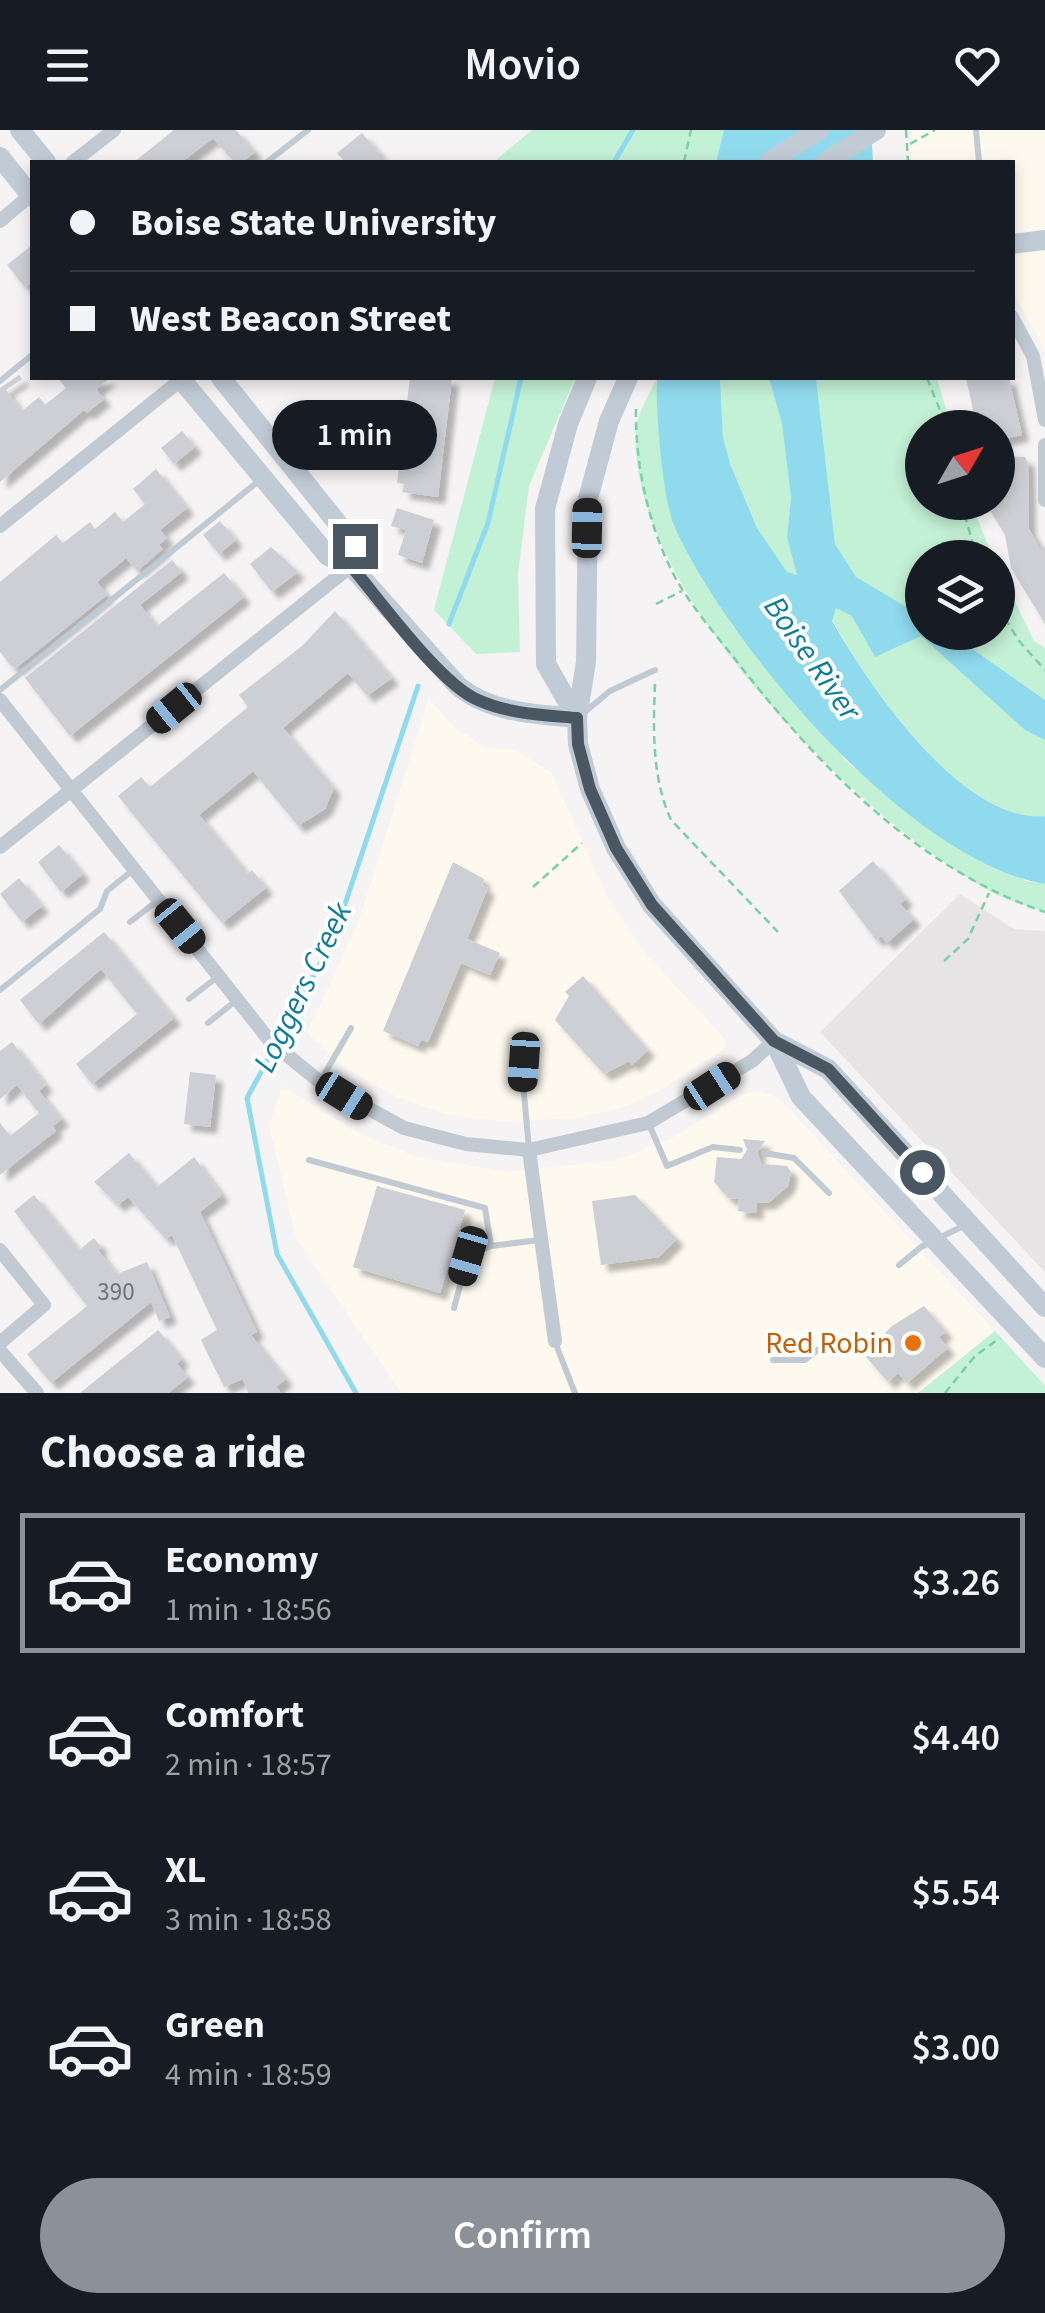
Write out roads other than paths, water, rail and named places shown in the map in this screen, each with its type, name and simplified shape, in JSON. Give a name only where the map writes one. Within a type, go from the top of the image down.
[{"type":"main road","points":[[20,130],[44,160]]},
{"type":"main road","points":[[773,160],[819,130]]},
{"type":"main road","points":[[829,160],[876,130]]},
{"type":"main road","points":[[0,157],[30,194]]},
{"type":"main road","points":[[1015,244],[1045,240]]},
{"type":"main road","points":[[183,380],[328,556],[351,566],[433,662],[474,700],[520,713],[577,718]]},
{"type":"main road","points":[[223,380],[355,546],[351,566]]},
{"type":"main road","points":[[577,718],[546,664],[545,509],[584,384]]},
{"type":"main road","points":[[623,387],[588,499],[586,662],[577,718],[578,744],[590,789],[652,905],[774,1041],[802,1097],[1045,1358]]},
{"type":"main road","points":[[774,1041],[828,1069],[1045,1307]]},
{"type":"street","points":[[76,160],[114,130]]},
{"type":"street","points":[[0,221],[30,198]]},
{"type":"street","points":[[1015,323],[1033,356],[1045,420]]},
{"type":"street","points":[[0,526],[179,380]]},
{"type":"street","points":[[1045,445],[1045,500]]},
{"type":"street","points":[[0,847],[351,566]]},
{"type":"street","points":[[0,700],[259,1026],[320,1082],[404,1128],[466,1144],[529,1150],[648,1122],[752,1061],[774,1041]]},
{"type":"street","points":[[529,1150],[555,1341]]},
{"type":"street","points":[[0,1250],[44,1305],[0,1343]]},
{"type":"street","points":[[0,1351],[37,1393]]},
{"type":"lane","points":[[270,160],[308,130]]},
{"type":"lane","points":[[976,130],[979,160]]},
{"type":"lane","points":[[0,381],[30,357]]},
{"type":"lane","points":[[0,690],[261,479]]},
{"type":"lane","points":[[577,718],[610,691],[656,670]]},
{"type":"lane","points":[[0,990],[100,909],[107,891],[134,869]]},
{"type":"lane","points":[[130,922],[159,900]]},
{"type":"lane","points":[[190,999],[220,976]]},
{"type":"lane","points":[[208,1023],[238,999]]},
{"type":"lane","points":[[320,1082],[351,1028]]},
{"type":"lane","points":[[526,1040],[523,1084],[529,1150]]},
{"type":"lane","points":[[648,1122],[667,1166],[713,1147],[740,1150]]},
{"type":"lane","points":[[764,1153],[794,1158],[829,1193]]},
{"type":"lane","points":[[309,1160],[485,1208],[490,1246]]},
{"type":"lane","points":[[899,1265],[935,1240],[968,1224]]},
{"type":"lane","points":[[454,1308],[468,1256],[490,1246],[539,1240]]},
{"type":"lane","points":[[773,1360],[806,1360],[834,1337]]},
{"type":"lane","points":[[555,1341],[576,1393]]},
{"type":"water","points":[[724,130],[871,130],[873,160],[716,160]]},
{"type":"water","name":"Boise River","points":[[657,380],[720,380],[723,438],[731,466],[757,528],[787,572],[797,575],[787,537],[791,498],[782,424],[770,380],[816,380],[835,544],[856,577],[905,606],[905,643],[875,657],[852,616],[836,608],[832,621],[894,713],[951,775],[982,798],[1014,813],[1045,816],[1045,884],[992,867],[938,836],[883,793],[830,743],[781,688],[701,577],[671,516],[661,454]]},
{"type":"water","points":[[936,650],[974,650],[1045,700],[1045,740],[1025,730]]},
{"type":"waterway","name":"Loggers Creek","points":[[615,160],[633,130]]},
{"type":"waterway","name":"Loggers Creek","points":[[449,624],[488,523],[521,380]]},
{"type":"waterway","name":"Loggers Creek","points":[[356,1393],[277,1254],[247,1098],[333,940],[418,686]]},
{"type":"place","name":"Red Robin","points":[[913,1343]]}]
